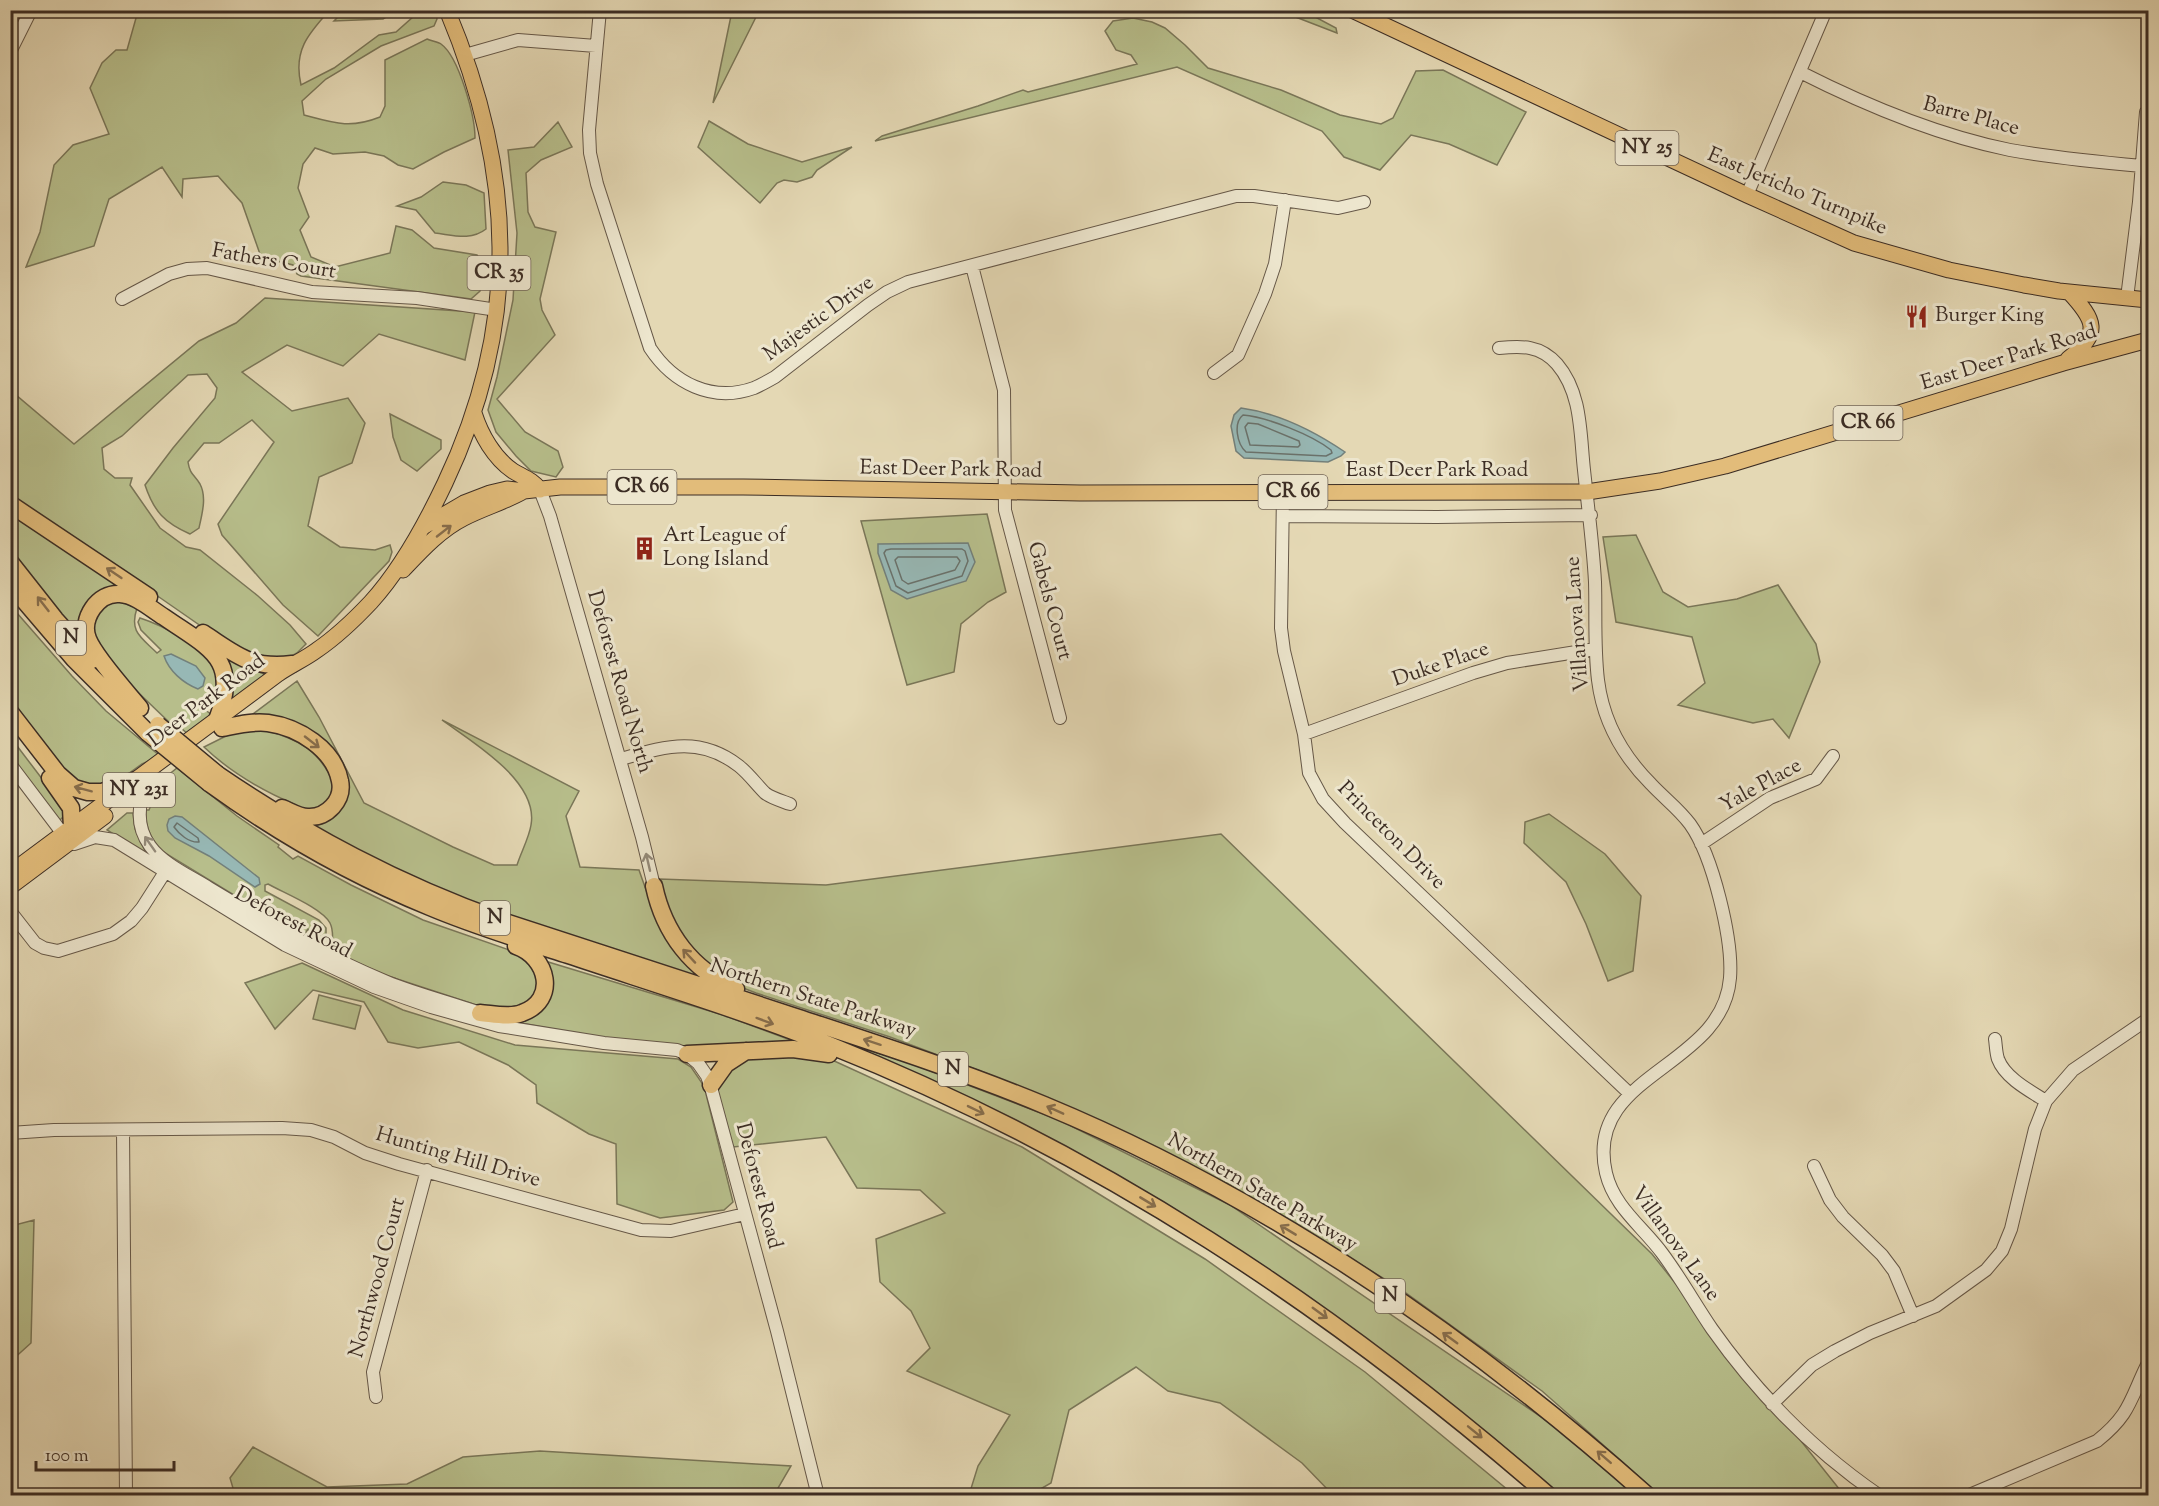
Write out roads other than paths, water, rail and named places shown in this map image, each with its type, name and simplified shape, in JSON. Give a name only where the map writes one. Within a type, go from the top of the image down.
[{"type":"highway","points":[[10,504],[243,658],[261,665],[292,664]]},
{"type":"highway","name":"Northern State Parkway","points":[[10,562],[69,636],[140,708],[154,729]]},
{"type":"highway","name":"Northern State Parkway","points":[[10,584],[40,622],[99,686],[154,729],[251,812],[307,847],[381,885],[450,915],[773,1024],[923,1085],[1013,1128],[1131,1191],[1300,1299],[1409,1379],[1550,1496]]},
{"type":"highway","points":[[10,593],[40,622]]},
{"type":"highway","points":[[140,708],[94,650],[86,634],[89,616],[95,605],[115,594],[129,596],[142,602],[206,646],[217,658],[224,671],[226,687],[219,724],[268,723],[297,732],[315,744],[329,758],[338,774],[341,788],[338,800],[331,809],[309,817],[286,810],[213,778]]},
{"type":"highway","points":[[10,712],[58,774],[74,788],[88,792],[102,792],[142,782]]},
{"type":"highway","points":[[10,727],[67,800],[72,812],[67,831]]},
{"type":"highway","name":"Northern State Parkway","points":[[213,778],[360,861],[420,890],[502,921],[926,1059],[1047,1106],[1138,1148],[1227,1195],[1314,1246],[1425,1320],[1542,1407],[1648,1496]]},
{"type":"highway","points":[[654,886],[659,905],[672,933],[700,968],[725,984],[793,1016]]},
{"type":"highway","points":[[450,915],[530,953],[538,961],[545,974],[543,992],[530,1009],[516,1015],[480,1013]]},
{"type":"highway","points":[[687,1054],[793,1049],[822,1052],[878,1073],[923,1085]]},
{"type":"highway","points":[[711,1085],[726,1064],[746,1050]]},
{"type":"main road","name":"Deer Park Road","points":[[13,880],[56,853],[292,664],[315,651],[372,601],[423,527],[456,461],[474,413],[487,363],[497,310],[500,238],[497,183],[488,136],[465,55],[447,10]]},
{"type":"main road","name":"East Jericho Turnpike","points":[[1352,10],[1854,243],[1949,270],[2069,292],[2148,300]]},
{"type":"main road","points":[[2063,363],[2078,352],[2086,341],[2091,326],[2090,317],[2069,292]]},
{"type":"main road","name":"East Deer Park Road","points":[[423,527],[464,503],[490,493],[507,489],[524,491],[560,487],[754,487],[1004,492],[1587,492],[1660,481],[1725,466],[2063,363],[2148,340]]},
{"type":"main road","points":[[487,363],[486,426],[493,451]]},
{"type":"main road","points":[[474,413],[484,438],[504,464],[535,483],[540,490]]},
{"type":"main road","name":"East Deer Park Road","points":[[372,601],[422,550],[448,528],[477,511],[524,491]]},
{"type":"main road","name":"Deer Park Road","points":[[219,724],[298,671],[315,651]]},
{"type":"main road","name":"Deer Park Road","points":[[13,880],[67,831],[142,782]]},
{"type":"street","points":[[10,52],[31,10]]},
{"type":"street","name":"Majestic Drive","points":[[600,10],[589,130],[590,153],[597,184],[650,348],[660,364],[671,374],[689,386],[711,392],[733,393],[754,388],[775,377],[887,292],[931,274],[972,266],[1236,196],[1254,196],[1338,208],[1364,202]]},
{"type":"street","points":[[1747,195],[1823,17]]},
{"type":"street","points":[[465,55],[518,40],[596,46]]},
{"type":"street","name":"Barre Place","points":[[1800,72],[1876,108],[1938,131],[2009,150],[2060,158],[2142,166]]},
{"type":"street","points":[[2127,298],[2146,112]]},
{"type":"street","points":[[1214,373],[1238,354],[1265,294],[1275,264],[1286,200]]},
{"type":"street","name":"Gabels Court","points":[[972,266],[1004,390],[1005,510],[1060,718]]},
{"type":"street","name":"Fathers Court","points":[[122,299],[168,274],[187,269],[207,268],[312,292],[417,298],[497,310]]},
{"type":"street","name":"Villanova Lane","points":[[1499,348],[1524,346],[1534,348],[1556,363],[1569,382],[1578,406],[1591,515],[1595,583],[1595,649],[1605,713],[1616,741],[1633,765],[1681,814],[1701,844],[1711,869],[1729,940],[1730,984],[1724,1004],[1705,1034],[1629,1094],[1618,1106],[1605,1137],[1606,1174],[1622,1208],[1661,1251],[1714,1332],[1772,1404],[1810,1442],[1880,1496]]},
{"type":"street","name":"Deforest Road North","points":[[540,490],[550,516],[621,759],[654,886]]},
{"type":"street","name":"Princeton Drive","points":[[1283,492],[1281,627],[1284,651],[1305,734],[1309,773],[1323,799],[1345,824],[1629,1094]]},
{"type":"street","points":[[1283,516],[1591,515]]},
{"type":"street","name":"Duke Place","points":[[1305,734],[1496,667],[1535,658],[1595,649]]},
{"type":"street","points":[[621,759],[661,748],[702,747],[740,766],[766,795],[790,804]]},
{"type":"street","name":"Yale Place","points":[[1701,844],[1770,798],[1816,779],[1833,756]]},
{"type":"street","points":[[10,764],[67,831]]},
{"type":"street","name":"Deforest Road","points":[[142,782],[139,808],[141,827],[151,847],[164,859],[270,925],[325,954],[410,991],[525,1029]]},
{"type":"street","name":"Deforest Road","points":[[56,853],[85,840],[104,837],[119,842],[285,945],[392,994],[499,1026],[604,1043],[671,1050],[687,1054],[702,1066],[711,1085],[777,1331],[818,1496]]},
{"type":"street","points":[[10,910],[35,943],[58,951],[113,934],[131,921],[165,872]]},
{"type":"street","points":[[1772,1404],[1812,1365],[1835,1351],[1936,1306],[1986,1270],[2002,1251],[2011,1229],[2035,1129],[2046,1101],[2058,1084],[2073,1070],[2148,1019]]},
{"type":"street","points":[[1995,1040],[2002,1066],[2026,1088],[2046,1101]]},
{"type":"street","name":"Hunting Hill Drive","points":[[10,1133],[54,1130],[282,1128],[311,1130],[334,1137],[365,1153],[399,1164],[641,1230],[671,1231],[745,1214]]},
{"type":"street","points":[[123,1130],[126,1496]]},
{"type":"street","points":[[1815,1166],[1830,1200],[1894,1271],[1913,1316]]},
{"type":"street","name":"Northwood Court","points":[[376,1397],[373,1372],[427,1170]]},
{"type":"street","points":[[1967,1496],[2097,1441],[2114,1427],[2126,1412],[2148,1363]]},
{"type":"water","points":[[1241,408],[1255,410],[1295,424],[1345,452],[1328,462],[1244,458],[1236,451],[1231,426],[1234,415]]},
{"type":"water","points":[[968,543],[975,562],[966,581],[907,599],[891,590],[878,553],[878,544]]},
{"type":"water","points":[[171,654],[196,666],[205,678],[203,686],[198,689],[177,676],[169,667],[164,656]]},
{"type":"water","points":[[175,816],[182,817],[259,878],[260,884],[255,887],[209,856],[175,838],[168,831],[167,825],[169,819]]},
{"type":"place","name":"Burger King","points":[[1917,316]]},
{"type":"place","name":"Art League of Long Island","points":[[645,548]]}]
